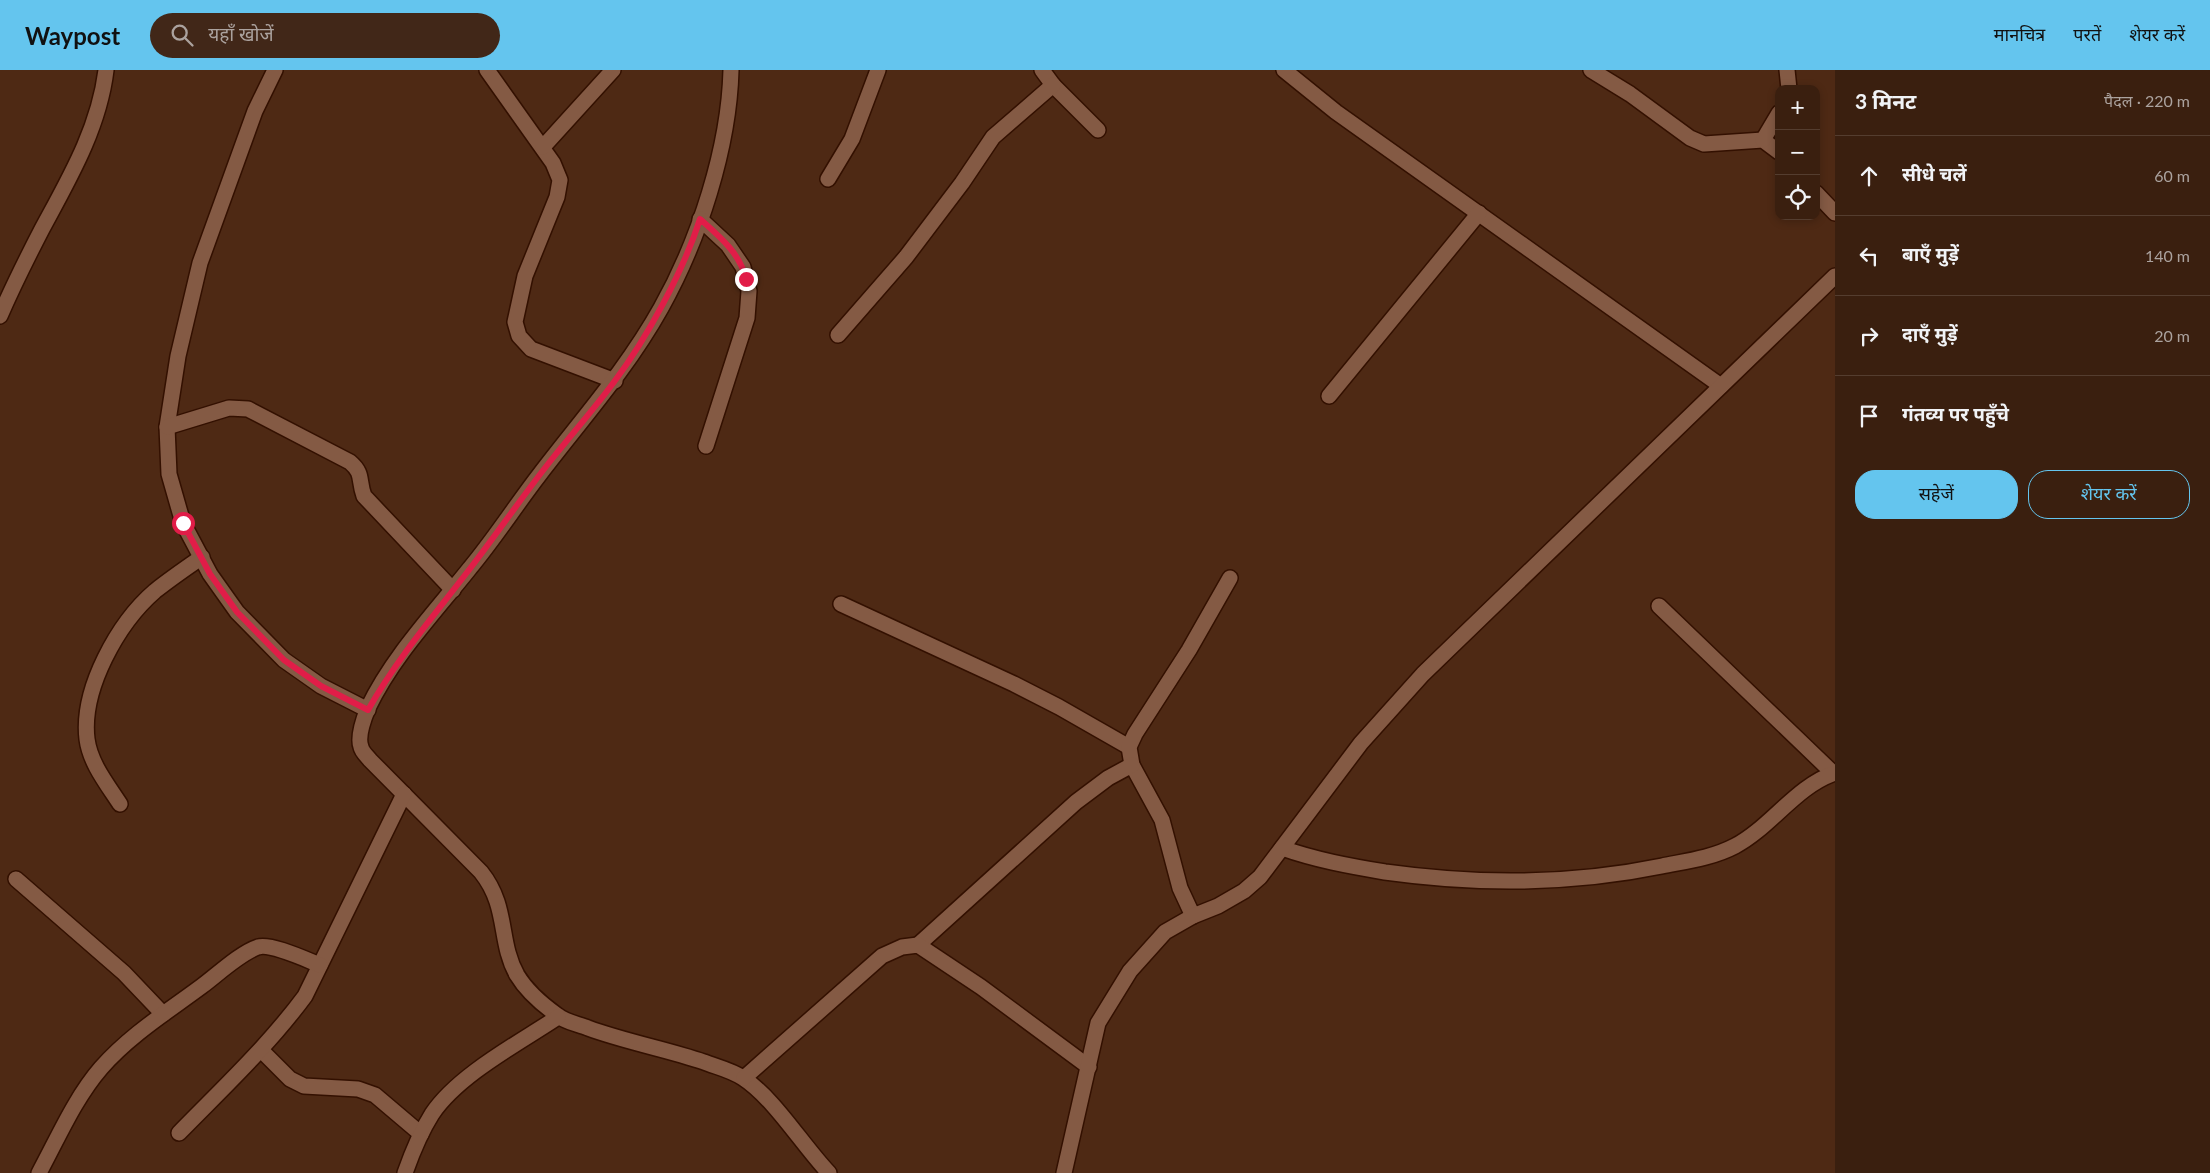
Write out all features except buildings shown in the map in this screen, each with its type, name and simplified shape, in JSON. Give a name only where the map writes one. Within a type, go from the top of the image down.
[{"type":"street","points":[[0,316],[22,268],[79,160],[96,115],[106,70]]},
{"type":"street","points":[[275,70],[255,111],[200,262],[178,356],[167,427],[169,474],[183,523],[210,574],[237,612],[284,660],[321,686],[368,710]]},
{"type":"street","points":[[487,70],[553,163],[560,180],[557,197],[525,276],[516,322],[519,336],[531,348],[615,381]]},
{"type":"street","points":[[543,148],[613,70]]},
{"type":"street","points":[[731,70],[730,94],[719,159],[695,235],[661,307],[615,381],[540,474],[453,590],[414,637],[384,680],[368,710],[360,735],[360,747],[370,760],[492,886],[498,900],[508,948],[517,974],[531,991],[558,1017],[607,1035],[698,1060],[744,1078],[769,1102],[830,1173]]},
{"type":"street","points":[[828,179],[852,140],[878,70]]},
{"type":"street","points":[[1042,70],[1053,85],[1098,130]]},
{"type":"street","points":[[1284,70],[1336,112],[1721,386]]},
{"type":"street","points":[[1591,70],[1630,94],[1690,138],[1704,144],[1764,140],[1775,149]]},
{"type":"street","points":[[1787,70],[1789,85]]},
{"type":"street","points":[[838,335],[906,257],[962,183],[993,137],[1053,85]]},
{"type":"street","points":[[1764,140],[1775,120]]},
{"type":"street","points":[[1820,197],[1835,213]]},
{"type":"street","points":[[1329,396],[1479,213]]},
{"type":"street","points":[[700,219],[728,245],[743,267],[748,291],[747,318],[706,446]]},
{"type":"street","points":[[1064,1173],[1098,1023],[1130,971],[1165,932],[1192,916],[1218,906],[1244,891],[1260,877],[1361,743],[1423,674],[1835,276]]},
{"type":"street","points":[[167,427],[229,408],[248,409],[350,462],[358,469],[362,478],[361,487],[364,496],[453,590]]},
{"type":"street","points":[[120,804],[96,766],[87,741],[86,712],[94,684],[126,621],[155,591],[202,557]]},
{"type":"street","points":[[1192,916],[1180,888],[1162,820],[1132,764],[1129,748],[1135,734],[1189,650],[1230,578]]},
{"type":"street","points":[[841,604],[1014,684],[1059,707],[1129,748]]},
{"type":"street","points":[[1282,848],[1313,859],[1439,880],[1530,882],[1623,874],[1709,857],[1735,846],[1760,830],[1798,795],[1834,773],[1659,606]]},
{"type":"street","points":[[744,1078],[882,956],[902,947],[918,945],[1076,802],[1108,778],[1132,764]]},
{"type":"street","points":[[179,1133],[261,1050],[305,996],[404,794]]},
{"type":"street","points":[[16,879],[124,973],[163,1014]]},
{"type":"street","points":[[918,945],[981,987],[1089,1066]]},
{"type":"street","points":[[39,1173],[78,1100],[100,1069],[128,1041],[163,1014],[259,946],[275,949],[320,965]]},
{"type":"street","points":[[405,1173],[413,1149],[433,1113],[458,1086],[558,1017]]},
{"type":"street","points":[[261,1050],[290,1079],[304,1086],[358,1089],[375,1094],[421,1134]]},
{"type":"route","points":[[183,523],[210,574],[237,612],[284,660],[321,686],[368,710],[384,680],[414,637],[472,566],[540,474],[615,381],[661,307],[695,235],[700,219],[728,245],[743,267],[746,279]]}]
